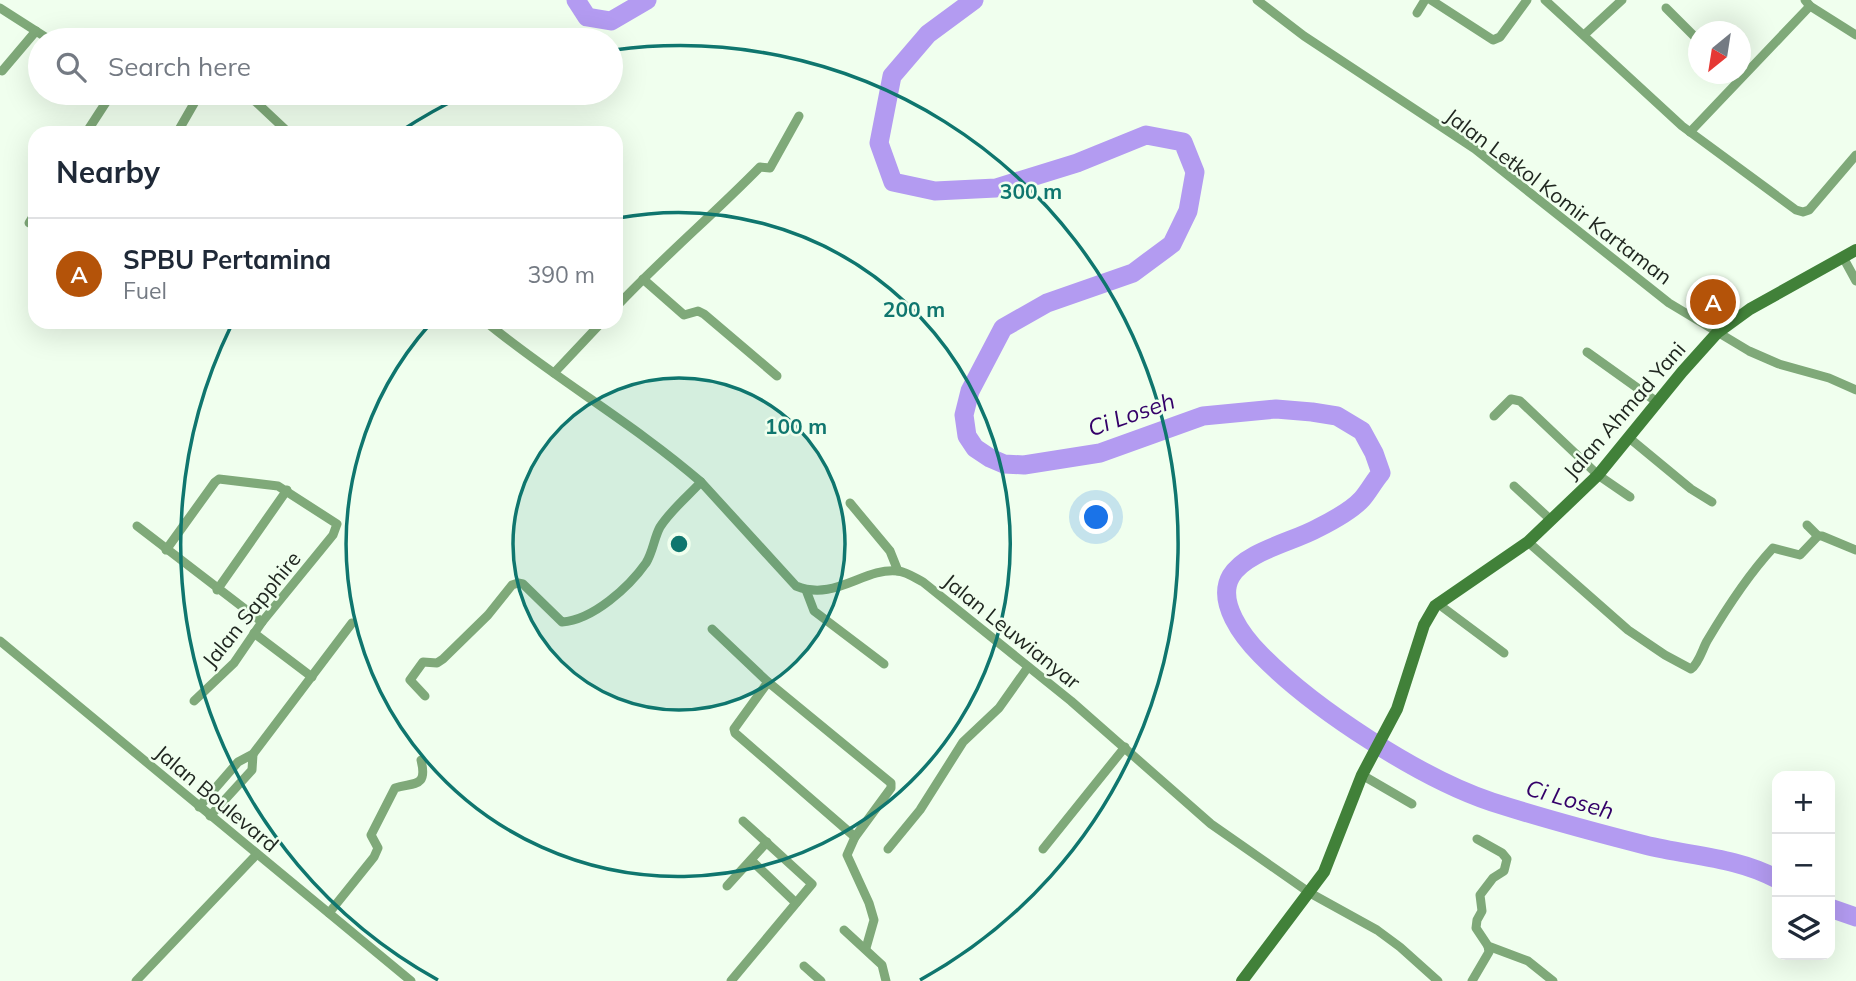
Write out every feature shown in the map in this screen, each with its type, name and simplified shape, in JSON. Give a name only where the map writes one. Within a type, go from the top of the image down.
[{"type":"street","name":"Jalan Letkol Komir Kartaman","points":[[1257,0],[1304,36],[1475,149],[1652,290],[1717,333],[1766,359],[1829,378],[1856,390]]},
{"type":"street","points":[[1417,13],[1425,0]]},
{"type":"street","points":[[1431,0],[1493,40],[1500,37],[1527,0]]},
{"type":"street","points":[[1545,0],[1690,132],[1800,212],[1809,210],[1856,155]]},
{"type":"street","points":[[1584,35],[1622,0]]},
{"type":"street","points":[[1751,60],[1807,3],[1856,35]]},
{"type":"street","points":[[0,8],[31,28]]},
{"type":"street","points":[[1666,8],[1688,30]]},
{"type":"street","points":[[2,71],[28,40]]},
{"type":"street","points":[[1690,132],[1728,84]]},
{"type":"street","points":[[91,126],[104,105]]},
{"type":"street","points":[[181,126],[193,105]]},
{"type":"street","points":[[259,105],[282,126]]},
{"type":"street","points":[[623,300],[724,205],[760,167],[770,168],[799,116]]},
{"type":"street","name":"Jalan Ahmad Yani","points":[[1242,981],[1324,872],[1362,775],[1401,698],[1424,625],[1437,603],[1528,542],[1598,475],[1717,333],[1750,309],[1856,250]]},
{"type":"street","points":[[1844,259],[1856,281]]},
{"type":"street","points":[[643,279],[684,315],[698,311],[704,314],[777,376]]},
{"type":"street","points":[[495,329],[636,429],[701,482],[789,579],[806,590],[819,590],[887,571],[898,571],[890,551],[850,503]]},
{"type":"street","points":[[554,373],[595,329]]},
{"type":"street","points":[[1587,352],[1657,402]]},
{"type":"street","points":[[1494,416],[1511,399],[1520,401],[1598,475],[1630,497]]},
{"type":"street","points":[[1628,438],[1712,502]]},
{"type":"street","points":[[166,550],[219,479],[278,486],[287,491],[217,590]]},
{"type":"street","points":[[425,695],[410,680],[420,664],[437,663],[443,659],[488,615],[512,585],[523,584],[562,622],[582,617],[602,606],[647,562],[661,526],[674,508],[701,482]]},
{"type":"street","points":[[1514,486],[1551,520]]},
{"type":"street","name":"Jalan Sapphire","points":[[194,701],[228,670],[262,622],[333,535],[335,521],[287,491]]},
{"type":"street","points":[[1807,525],[1818,536],[1856,551]]},
{"type":"street","points":[[137,526],[262,622]]},
{"type":"street","points":[[1528,542],[1628,630],[1691,669],[1740,590],[1771,550],[1776,547],[1800,555],[1818,536]]},
{"type":"street","name":"Jalan Leuwianyar","points":[[898,571],[923,582],[1125,747],[1222,831],[1310,892],[1377,930],[1438,981]]},
{"type":"street","points":[[806,590],[814,611],[884,664]]},
{"type":"street","points":[[1437,603],[1504,653]]},
{"type":"street","points":[[200,807],[239,762],[253,754],[352,623]]},
{"type":"street","points":[[712,629],[768,682],[891,783],[891,788],[855,838],[847,856],[874,920],[866,948]]},
{"type":"street","points":[[254,633],[312,677]]},
{"type":"street","name":"Jalan Boulevard","points":[[0,641],[411,981]]},
{"type":"street","points":[[888,849],[920,810],[963,743],[999,708],[1028,667]]},
{"type":"street","points":[[768,682],[734,729],[735,733],[855,838]]},
{"type":"street","points":[[1043,849],[1125,747]]},
{"type":"street","points":[[211,816],[251,770],[253,754]]},
{"type":"street","points":[[329,914],[374,857],[378,848],[371,835],[392,792],[397,786],[410,786],[420,782],[423,777],[421,760]]},
{"type":"street","points":[[1362,775],[1412,804]]},
{"type":"street","points":[[731,981],[811,886],[811,881],[743,821]]},
{"type":"street","points":[[1472,981],[1489,952],[1476,928],[1482,911],[1480,895],[1493,878],[1504,871],[1507,859],[1502,853],[1477,839]]},
{"type":"street","points":[[727,886],[767,842]]},
{"type":"street","points":[[136,981],[257,854]]},
{"type":"street","points":[[751,860],[796,903]]},
{"type":"street","points":[[844,930],[884,967],[886,981]]},
{"type":"street","points":[[1488,946],[1528,961],[1553,981]]},
{"type":"street","points":[[804,966],[821,981]]},
{"type":"waterway","name":"Ci Loseh","points":[[576,0],[587,17],[611,21],[647,0]]},
{"type":"waterway","name":"Ci Loseh","points":[[974,0],[928,34],[892,76],[879,143],[893,182],[935,191],[996,188],[1077,163],[1146,135],[1183,142],[1195,172],[1188,211],[1172,244],[1133,273],[1047,303],[1003,328],[970,391],[964,415],[967,436],[975,448],[1004,464],[1024,465],[1100,453],[1203,416],[1276,409],[1337,416],[1362,431],[1381,473],[1362,499],[1347,511],[1308,533],[1247,560],[1231,576],[1227,586],[1229,608],[1240,629],[1261,655],[1309,697],[1369,740],[1464,791],[1568,825],[1645,845],[1729,861],[1772,877]]},
{"type":"waterway","name":"Ci Loseh","points":[[1835,910],[1856,917]]},
{"type":"place","name":"SPBU Pertamina","points":[[1713,302]]}]
